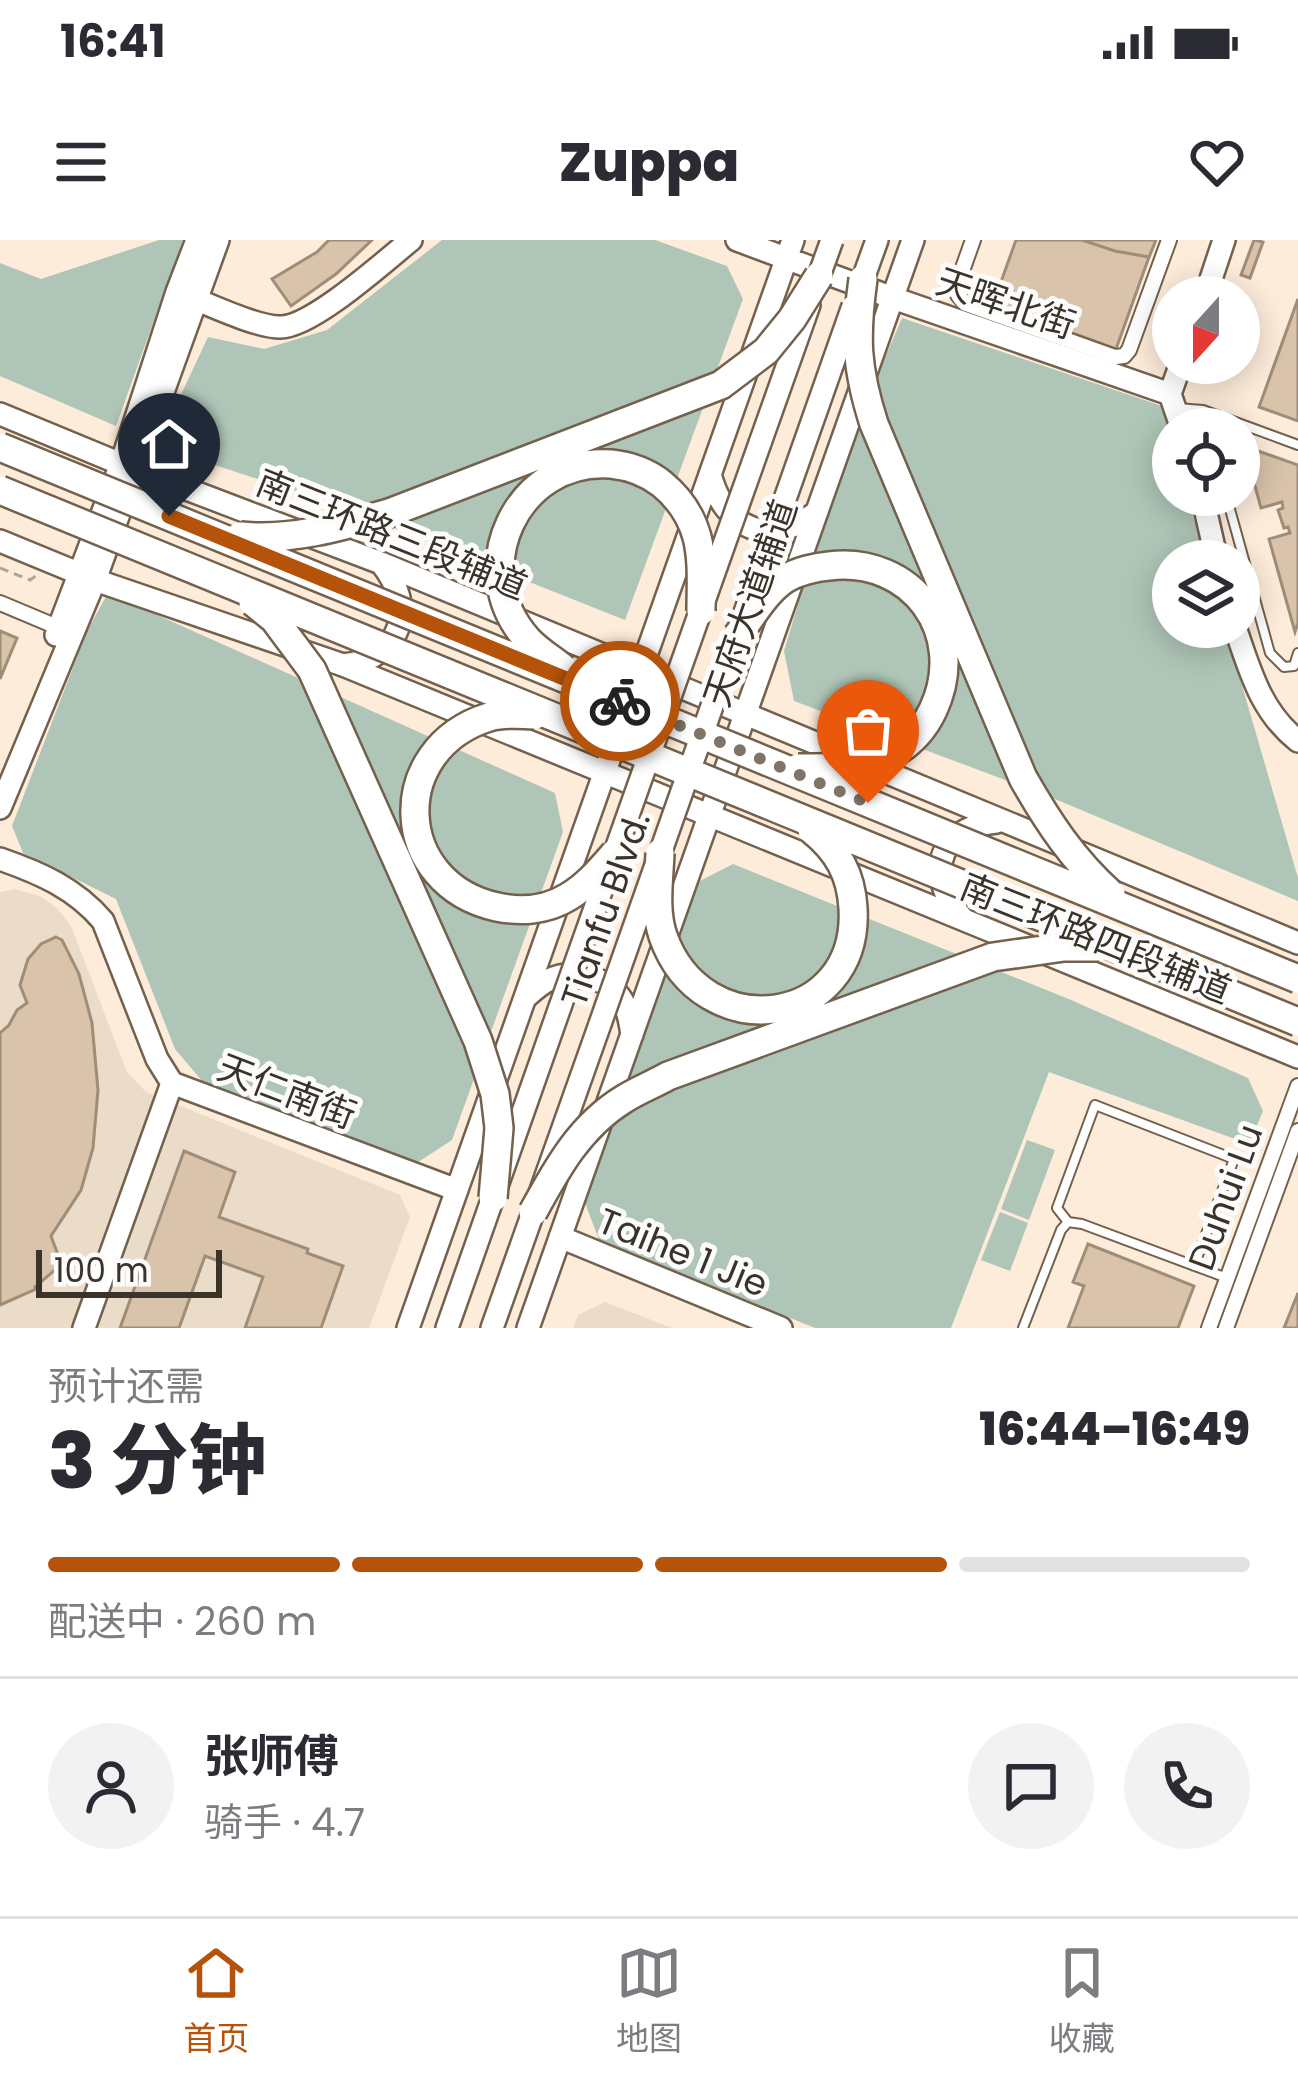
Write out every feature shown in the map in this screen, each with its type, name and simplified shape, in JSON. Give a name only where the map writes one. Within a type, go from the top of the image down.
[{"type":"highway","points":[[211,533],[267,539],[353,524],[721,385],[766,351],[819,276]]},
{"type":"highway","points":[[863,279],[857,356],[883,445],[1024,778],[1048,824],[1083,869],[1127,909]]},
{"type":"highway","points":[[0,447],[1298,979]]},
{"type":"highway","points":[[585,687],[527,639],[506,606],[500,582],[500,553],[509,524],[526,496],[556,474],[587,463],[625,466],[651,476],[677,496],[696,534],[702,568],[700,610]]},
{"type":"highway","points":[[0,490],[1298,1022]]},
{"type":"highway","points":[[737,636],[785,579],[817,567],[849,563],[879,569],[904,582],[930,608],[941,635],[940,693],[919,733],[898,750],[851,766],[782,768]]},
{"type":"highway","points":[[230,584],[274,619],[312,670],[478,1041],[495,1094],[499,1128],[493,1198]]},
{"type":"highway","points":[[553,716],[492,716],[459,731],[437,748],[414,801],[416,835],[429,863],[452,888],[481,904],[509,910],[536,910],[567,898],[615,853]]},
{"type":"highway","points":[[660,854],[658,910],[662,935],[677,966],[693,985],[716,1000],[768,1012],[815,993],[835,975],[854,927],[842,862],[831,845],[794,816]]},
{"type":"highway","points":[[533,1212],[565,1155],[589,1127],[623,1100],[668,1076],[993,957],[1114,946]]},
{"type":"street","points":[[0,773],[88,576],[129,466],[186,296],[197,240]]},
{"type":"street","points":[[186,296],[218,240]]},
{"type":"street","points":[[186,296],[280,328],[310,319],[411,240]]},
{"type":"street","name":"天晖北街","points":[[737,240],[790,249],[892,298],[1171,408]]},
{"type":"street","name":"Tianfu Blvd.","points":[[447,1328],[832,240]]},
{"type":"street","name":"Tianfu Blvd.","points":[[492,1328],[877,240]]},
{"type":"street","name":"天府大道辅道","points":[[528,1328],[913,240]]},
{"type":"street","points":[[973,240],[958,282],[958,295],[966,304],[1115,357],[1129,350],[1169,240]]},
{"type":"street","points":[[1211,276],[1224,240]]},
{"type":"street","points":[[408,1328],[790,249]]},
{"type":"street","name":"南三环路三段辅道","points":[[0,414],[381,563],[1298,943]]},
{"type":"street","points":[[710,473],[724,509],[759,530],[786,530],[817,511]]},
{"type":"street","points":[[0,541],[343,664],[603,771]]},
{"type":"street","points":[[343,664],[377,656],[398,625],[402,601],[395,580],[381,563]]},
{"type":"street","points":[[0,604],[65,630]]},
{"type":"street","points":[[0,808],[65,630]]},
{"type":"street","points":[[1243,648],[1264,703],[1277,723],[1298,741]]},
{"type":"street","name":"南三环路四段辅道","points":[[603,771],[1298,1057]]},
{"type":"street","points":[[963,919],[941,882],[941,862],[962,831],[1004,821]]},
{"type":"street","name":"天仁南街","points":[[0,859],[67,888],[103,921],[157,1059],[172,1083],[457,1190]]},
{"type":"street","points":[[524,998],[548,980],[587,976],[605,983],[621,998],[632,1036]]},
{"type":"street","points":[[84,1328],[172,1083]]},
{"type":"street","name":"Duhui Lu","points":[[1209,1328],[1298,1086]]},
{"type":"street","name":"Duhui Lu","points":[[1226,1328],[1298,1130]]},
{"type":"street","name":"Taihe 1 Jie","points":[[560,1237],[781,1328]]},
{"type":"lane","points":[[1260,431],[1298,445]]},
{"type":"lane","points":[[1232,516],[1270,653],[1284,667],[1294,666],[1298,653]]},
{"type":"lane","points":[[1194,1266],[1234,1159],[1095,1105],[1058,1208],[1068,1222],[1227,1278]]},
{"type":"lane","points":[[1023,1328],[1068,1222]]},
{"type":"path","points":[[0,568],[31,580],[55,563]]},
{"type":"shaded area","points":[[14,889],[40,896],[71,926],[127,1072],[146,1092],[400,1195],[410,1217],[369,1328],[0,1328],[0,892]]},
{"type":"shaded area","points":[[605,1302],[672,1328],[573,1328],[578,1315]]},
{"type":"green space","points":[[159,240],[183,240],[116,426],[0,376],[0,263],[41,279]]},
{"type":"green space","points":[[442,240],[655,240],[727,266],[743,299],[625,620],[331,503],[169,450],[163,433],[208,337],[264,349],[327,330]]},
{"type":"green space","points":[[902,318],[1162,406],[1152,408],[1152,516],[1193,516],[1200,540],[1152,540],[1152,648],[1231,648],[1298,878],[1298,901],[1043,794],[794,701],[784,651],[840,463]]},
{"type":"green space","points":[[108,593],[555,793],[563,832],[452,1140],[412,1166],[203,1082],[175,1049],[116,899],[23,853],[12,826],[87,631]]},
{"type":"green space","points":[[733,864],[1071,1000],[1248,1078],[1263,1111],[1249,1144],[1049,1072],[951,1328],[815,1328],[599,1240],[584,1200],[694,884]]},
{"type":"green space","points":[[1027,1140],[1055,1150],[1029,1220],[1001,1209]]},
{"type":"green space","points":[[1000,1212],[1028,1223],[1010,1271],[981,1260]]},
{"type":"building","points":[[329,240],[372,240],[336,274],[291,306],[272,279]]},
{"type":"building","points":[[1016,240],[1082,240],[1149,257],[1116,349],[993,304]]},
{"type":"building","points":[[1082,240],[1156,240],[1149,257]]},
{"type":"building","points":[[1254,240],[1263,242],[1251,276],[1241,275]]},
{"type":"building","points":[[1298,299],[1298,421],[1259,407]]},
{"type":"building","points":[[1260,452],[1298,465],[1295,632],[1269,539],[1290,533],[1278,510],[1282,502],[1261,508]]},
{"type":"building","points":[[0,631],[17,638],[0,679]]},
{"type":"building","points":[[56,937],[79,974],[92,1023],[98,1090],[93,1148],[81,1190],[51,1236],[58,1255],[56,1269],[36,1289],[0,1305],[0,1033],[27,1003],[20,985],[28,959],[41,944]]},
{"type":"building","points":[[184,1151],[235,1172],[219,1217],[343,1266],[321,1328],[245,1328],[263,1277],[205,1256],[179,1328],[120,1328]]},
{"type":"building","points":[[1088,1244],[1194,1286],[1178,1328],[1068,1328],[1084,1286],[1073,1282]]},
{"type":"building","points":[[1298,1293],[1298,1328],[1284,1328]]},
{"type":"way so far","points":[[620,701],[868,803]]},
{"type":"route","points":[[169,516],[620,701]]}]
